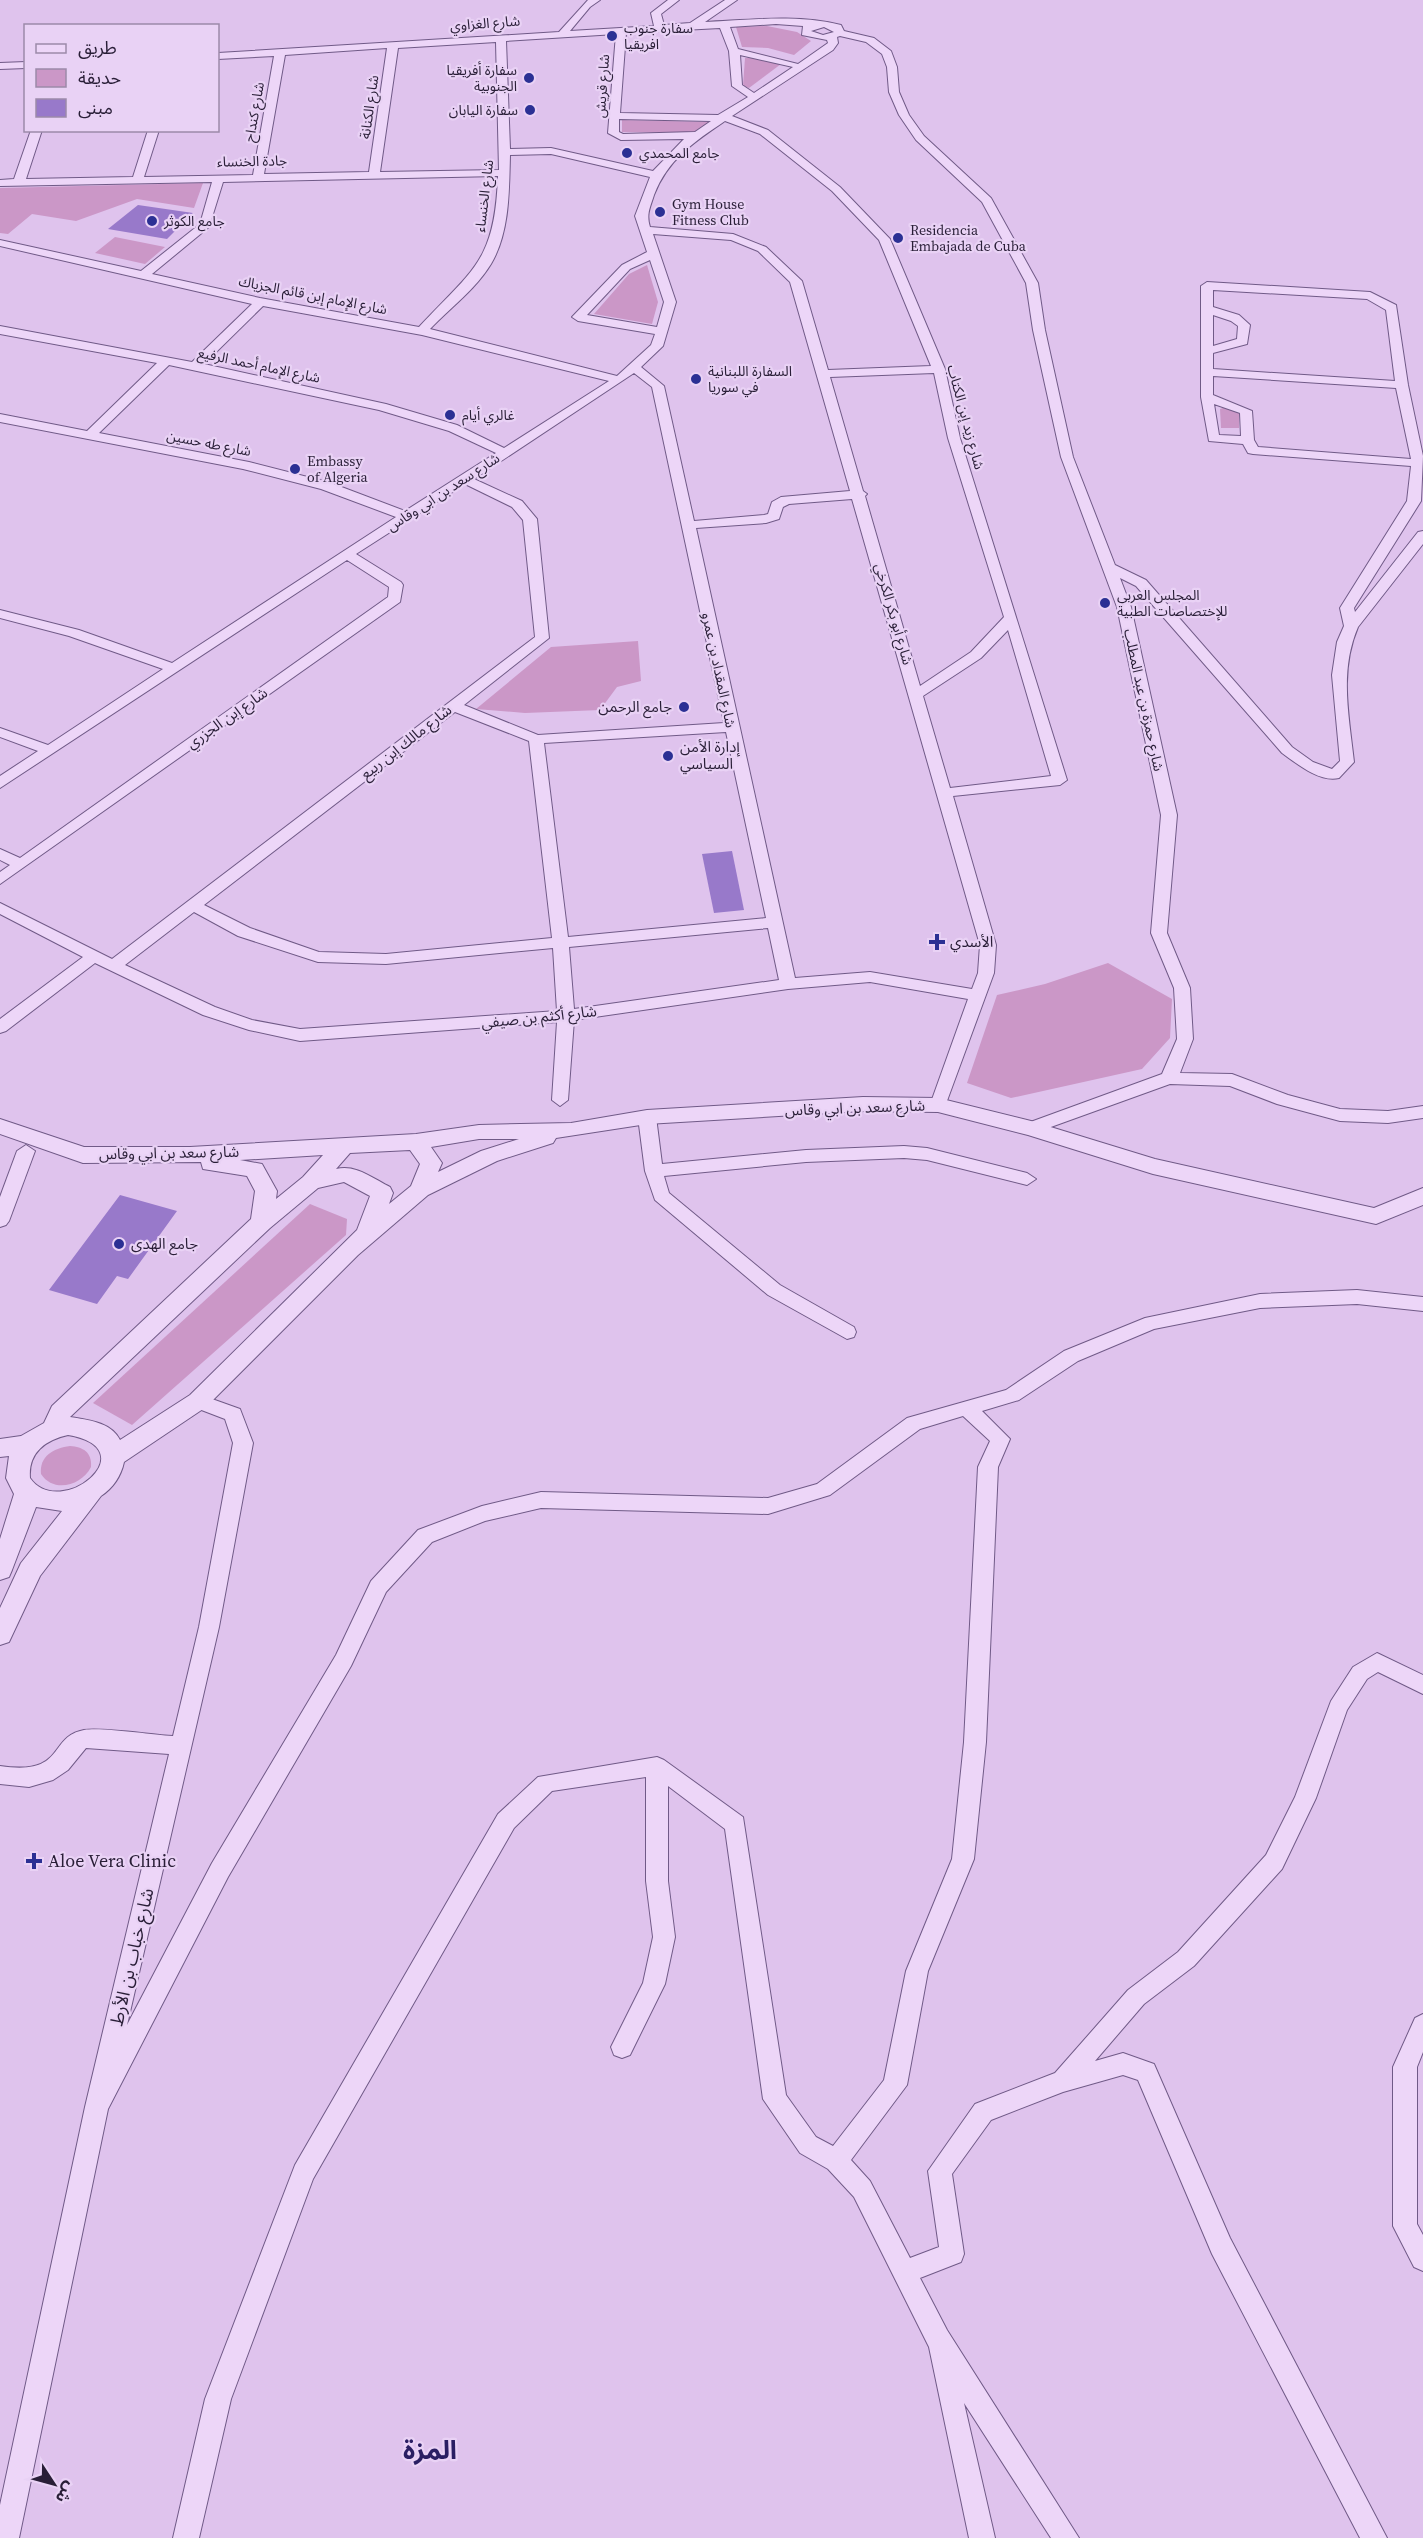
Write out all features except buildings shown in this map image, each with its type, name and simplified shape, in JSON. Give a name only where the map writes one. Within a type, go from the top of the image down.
[{"type":"street","points":[[563,33],[586,5],[595,0]]},
{"type":"street","points":[[660,28],[656,13],[674,0]]},
{"type":"street","points":[[694,26],[732,0]]},
{"type":"street","name":"شارع الغزاوي","points":[[754,23],[780,26],[818,38]]},
{"type":"street","points":[[724,24],[734,51],[737,86],[749,94]]},
{"type":"street","name":"شارع الغزاوي","points":[[219,56],[724,24],[819,24]]},
{"type":"street","points":[[806,33],[807,27],[819,24],[837,27],[835,35],[818,38]]},
{"type":"street","name":"شارع قريش","points":[[621,30],[613,133],[616,135],[696,135]]},
{"type":"street","name":"شارع حمزة بن عبد المطلب","points":[[835,35],[884,50],[892,67],[894,92],[904,115],[920,138],[987,200],[1032,283],[1039,330],[1067,457],[1124,607],[1169,815],[1159,933],[1182,988],[1185,1040],[1169,1078]]},
{"type":"street","name":"شارع سعد بن ابي وقاس","points":[[0,783],[347,554],[619,380],[633,368],[657,346],[670,302],[641,216],[656,176],[696,135],[825,50],[833,43],[835,35]]},
{"type":"street","name":"شارع الخنساء","points":[[422,331],[486,263],[495,237],[505,173],[501,37]]},
{"type":"street","name":"شارع سعد بن ابي وقاس","points":[[722,117],[732,106],[816,48],[820,43],[818,38]]},
{"type":"street","name":"شارع الكنانة","points":[[374,175],[393,45]]},
{"type":"street","points":[[734,51],[793,64]]},
{"type":"street","name":"شارع كنداح","points":[[258,176],[280,52]]},
{"type":"street","points":[[0,66],[24,65]]},
{"type":"street","name":"شارع زيد إبن الكتاب","points":[[616,116],[722,117],[746,123],[764,132],[836,189],[884,239],[939,369],[954,438],[1060,780],[944,793]]},
{"type":"street","points":[[20,182],[36,132]]},
{"type":"street","points":[[138,179],[153,132]]},
{"type":"street","points":[[504,152],[550,151],[656,176]]},
{"type":"street","name":"جادة الخنساء","points":[[0,183],[258,176],[505,173]]},
{"type":"street","points":[[145,274],[205,225],[219,177]]},
{"type":"street","name":"شارع أبو بكر الكرخي","points":[[645,230],[734,237],[762,249],[796,281],[860,494],[988,945],[986,973],[976,995],[938,1105]]},
{"type":"street","name":"شارع الإمام إبن قائم الجزياك","points":[[0,243],[145,274],[260,302],[422,331],[619,380]]},
{"type":"street","points":[[653,254],[626,267],[578,317],[661,331]]},
{"type":"street","points":[[1248,440],[1213,438],[1207,397],[1207,286],[1370,296],[1392,308],[1402,385],[1418,463],[1414,501],[1347,608],[1351,626]]},
{"type":"street","points":[[195,366],[260,302]]},
{"type":"street","points":[[1206,309],[1236,318],[1245,325],[1243,341],[1206,351]]},
{"type":"street","name":"شارع الإمام أحمد الرفيع","points":[[0,330],[195,366],[382,407],[453,428],[505,453]]},
{"type":"street","points":[[89,436],[166,361]]},
{"type":"street","name":"شارع المقداد بن عمرو","points":[[633,368],[658,386],[788,984]]},
{"type":"street","points":[[825,374],[939,369]]},
{"type":"street","points":[[1207,372],[1402,385]]},
{"type":"street","points":[[1207,397],[1246,411],[1248,440],[1253,450],[1418,463]]},
{"type":"street","name":"شارع طه حسين","points":[[0,418],[264,470],[326,486],[407,516]]},
{"type":"street","name":"شارع مالك إبن ربيع","points":[[113,966],[542,638],[530,519],[517,504],[464,479]]},
{"type":"street","points":[[688,525],[766,519],[774,516],[777,505],[786,500],[860,494]]},
{"type":"street","points":[[1108,567],[1141,583],[1287,750],[1308,765],[1334,775],[1347,762],[1339,661],[1342,642],[1351,626],[1423,535]]},
{"type":"street","name":"شارع إبن الجزري","points":[[0,879],[395,599],[396,585],[347,554]]},
{"type":"street","points":[[0,614],[74,633],[172,668]]},
{"type":"street","points":[[917,694],[976,655],[1011,618]]},
{"type":"street","points":[[454,706],[536,739],[731,727]]},
{"type":"street","points":[[0,732],[49,750]]},
{"type":"street","points":[[536,739],[561,944],[566,1016],[560,1100]]},
{"type":"street","points":[[0,854],[21,864]]},
{"type":"street","points":[[194,906],[244,932],[318,957],[386,960],[774,922]]},
{"type":"street","name":"شارع أكثم بن صيفي","points":[[0,908],[93,957],[209,1011],[249,1025],[300,1035],[566,1016],[788,984],[870,977],[976,995]]},
{"type":"street","points":[[0,1027],[93,957]]},
{"type":"street","points":[[1031,1128],[1169,1078],[1232,1080],[1283,1100],[1340,1115],[1388,1117],[1423,1112]]},
{"type":"street","name":"شارع سعد بن ابي وقاس","points":[[0,1126],[83,1155],[190,1155],[416,1142],[479,1132],[571,1130],[647,1117],[864,1104],[938,1105],[1031,1128],[1153,1166],[1376,1216],[1423,1196]]},
{"type":"street","points":[[647,1117],[654,1172],[661,1196],[774,1290],[847,1332]]},
{"type":"street","points":[[115,1456],[198,1401],[368,1232],[420,1190],[489,1156],[571,1130]]},
{"type":"street","name":"شارع سعد بن ابي وقاس","points":[[0,1141],[26,1151],[146,1170],[209,1164],[254,1169],[266,1191],[262,1222]]},
{"type":"street","points":[[416,1142],[431,1163],[420,1190]]},
{"type":"street","points":[[54,1428],[60,1412],[262,1222],[311,1182],[343,1147]]},
{"type":"street","points":[[0,1221],[26,1151]]},
{"type":"street","points":[[654,1172],[806,1156],[904,1152],[927,1154],[1027,1179]]},
{"type":"street","points":[[311,1182],[347,1174],[382,1193],[368,1232]]},
{"type":"street","points":[[97,2107],[220,1870],[344,1660],[378,1587],[425,1536],[482,1514],[541,1500],[768,1506],[824,1490],[914,1423],[1012,1395],[1071,1356],[1151,1323],[1260,1301],[1357,1297],[1423,1304]]},
{"type":"street","name":"شارع خباب بن الأرط","points":[[6,2538],[97,2107],[209,1627],[243,1443],[233,1414],[198,1401]]},
{"type":"street","points":[[836,2161],[895,2085],[917,1971],[963,1859],[976,1731],[988,1467],[1000,1439],[965,1407]]},
{"type":"street","points":[[0,1570],[21,1514],[15,1486],[17,1462],[27,1445],[39,1435],[54,1428],[82,1426],[106,1436],[115,1456],[109,1475],[92,1492],[30,1570],[0,1635]]},
{"type":"street","points":[[0,1448],[27,1445]]},
{"type":"street","points":[[15,1486],[50,1502],[64,1502],[92,1492]]},
{"type":"street","points":[[1063,2080],[1136,1997],[1186,1959],[1274,1862],[1305,1797],[1338,1707],[1360,1673],[1377,1662],[1423,1685]]},
{"type":"street","points":[[0,1775],[25,1779],[40,1776],[67,1757],[76,1743],[85,1739],[181,1746]]},
{"type":"street","points":[[622,2048],[654,1984],[664,1937],[657,1881],[657,1766]]},
{"type":"street","points":[[186,2538],[218,2399],[303,2172],[506,1821],[546,1783],[657,1766],[735,1824],[775,2099],[808,2145],[836,2161],[862,2189],[938,2339],[1066,2538]]},
{"type":"street","points":[[1423,2025],[1405,2067],[1405,2226],[1423,2259]]},
{"type":"street","points":[[903,2272],[952,2254],[940,2171],[983,2112],[1063,2080],[1123,2064],[1146,2072],[1221,2246],[1374,2538]]},
{"type":"street","points":[[938,2339],[982,2538]]},
{"type":"green space","points":[[767,26],[797,32],[811,41],[794,55],[768,48],[742,47],[736,27]]},
{"type":"green space","points":[[745,58],[759,58],[781,64],[749,88],[743,86]]},
{"type":"green space","points":[[622,120],[711,122],[694,133],[622,132]]},
{"type":"green space","points":[[203,183],[194,208],[137,199],[76,221],[32,214],[8,234],[0,233],[0,188]]},
{"type":"green space","points":[[115,237],[165,247],[145,264],[95,253]]},
{"type":"green space","points":[[647,265],[658,302],[652,324],[594,314],[629,274]]},
{"type":"green space","points":[[1226,407],[1239,412],[1239,428],[1221,428],[1220,409]]},
{"type":"green space","points":[[638,641],[641,681],[617,687],[600,710],[525,713],[476,709],[551,647]]},
{"type":"green space","points":[[1108,963],[1172,999],[1170,1038],[1142,1069],[1011,1098],[967,1083],[997,995],[1045,984]]},
{"type":"green space","points":[[310,1204],[347,1219],[346,1235],[132,1425],[93,1403]]},
{"type":"green space","points":[[70,1446],[86,1451],[91,1467],[75,1482],[67,1485],[53,1484],[41,1474],[42,1462],[53,1451]]},
{"type":"place","name":"سفارة جنوب افريقيا","points":[[612,36]]},
{"type":"place","name":"سفارة أفريقيا الجنوبية","points":[[529,78]]},
{"type":"place","name":"سفارة اليابان","points":[[530,110]]},
{"type":"place","name":"جامع المحمدي","points":[[627,153]]},
{"type":"place","name":"Gym House Fitness Club","points":[[660,212]]},
{"type":"place","name":"جامع الكوثر","points":[[152,221]]},
{"type":"place","name":"Residencia Embajada de Cuba","points":[[898,238]]},
{"type":"place","name":"السفارة اللبنانية في سوريا","points":[[696,379]]},
{"type":"place","name":"غالري أيام","points":[[450,415]]},
{"type":"place","name":"Embassy of Algeria","points":[[295,469]]},
{"type":"place","name":"المجلس العربي للإختصاصات الطبية","points":[[1105,603]]},
{"type":"place","name":"جامع الرحمن","points":[[684,707]]},
{"type":"place","name":"إدارة الأمن السياسي","points":[[668,756]]},
{"type":"place","name":"الأسدي","points":[[937,942]]},
{"type":"place","name":"جامع الهدى","points":[[119,1244]]},
{"type":"place","name":"Aloe Vera Clinic","points":[[34,1861]]},
{"type":"district","name":"المزة","points":[[430,2450]]}]
